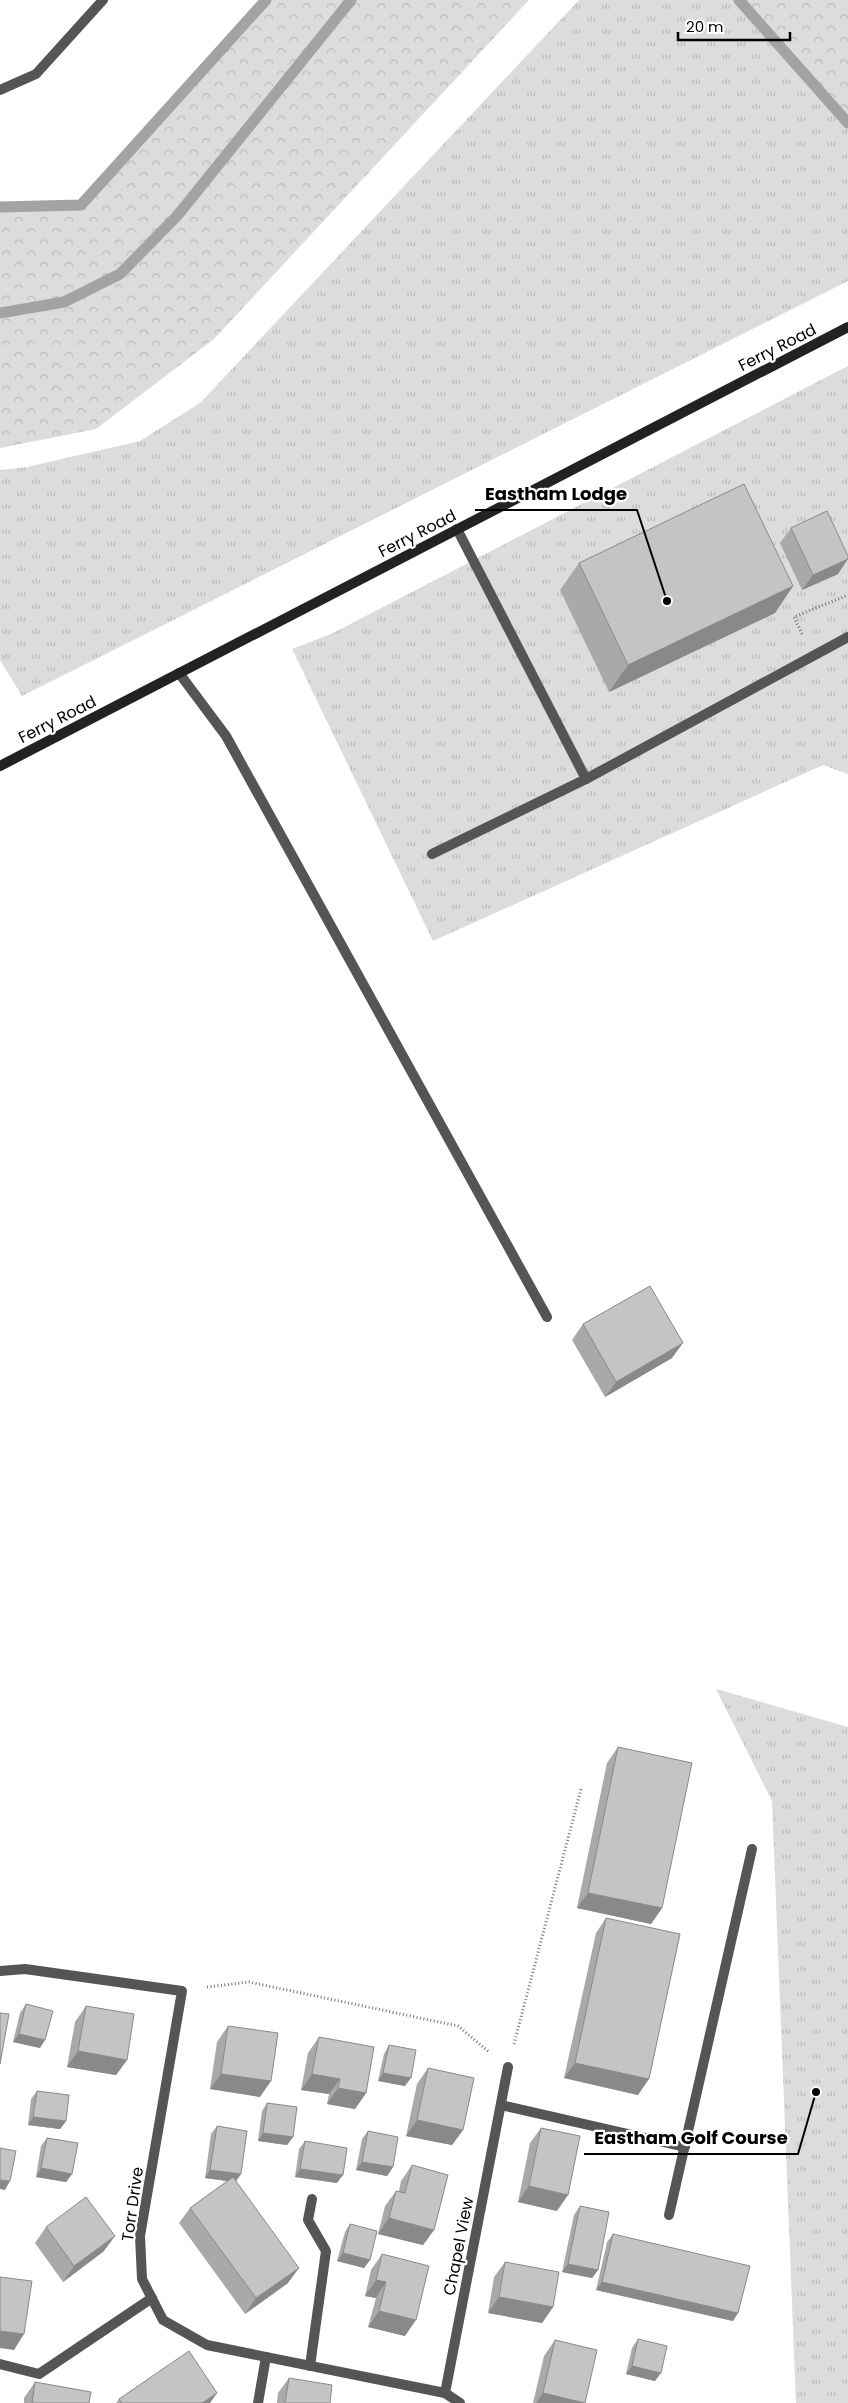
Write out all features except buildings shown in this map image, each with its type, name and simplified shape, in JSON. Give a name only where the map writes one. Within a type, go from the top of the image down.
[{"type":"street","points":[[0,90],[36,74],[103,0]]},
{"type":"street","name":"Ferry Road","points":[[0,766],[848,326]]},
{"type":"street","points":[[457,529],[586,779]]},
{"type":"street","points":[[432,854],[586,779],[848,637]]},
{"type":"street","points":[[179,673],[226,736],[547,1317]]},
{"type":"street","points":[[669,2215],[752,1849]]},
{"type":"street","points":[[0,1971],[25,1969],[182,1991]]},
{"type":"street","name":"Torr Drive","points":[[182,1991],[140,2236],[142,2280],[163,2320],[207,2345],[446,2393],[460,2403]]},
{"type":"street","name":"Chapel View","points":[[446,2393],[508,2067]]},
{"type":"street","points":[[501,2105],[685,2147]]},
{"type":"street","points":[[310,2366],[326,2251],[308,2220],[312,2199]]},
{"type":"street","points":[[0,2364],[39,2374],[152,2298]]},
{"type":"street","points":[[258,2403],[266,2357]]},
{"type":"path","points":[[813,656],[794,617],[848,595]]},
{"type":"path","points":[[182,1991],[249,1982],[458,2026],[508,2067],[581,1789]]},
{"type":"green space","points":[[266,0],[529,0],[214,339],[96,429],[0,448],[0,207],[81,205]]},
{"type":"green space","points":[[579,0],[739,0],[848,123],[848,281],[22,696],[0,660],[0,470],[27,467],[140,441],[200,403]]},
{"type":"green space","points":[[739,0],[848,0],[848,123]]},
{"type":"green space","points":[[848,366],[848,774],[823,765],[433,941],[292,649],[331,634]]},
{"type":"green space","points":[[716,1689],[848,1727],[848,2403],[796,2403],[772,1801]]},
{"type":"waterway","points":[[0,207],[81,205],[266,0]]},
{"type":"waterway","points":[[0,313],[64,302],[120,274],[177,216],[351,0]]},
{"type":"waterway","points":[[739,0],[848,123]]},
{"type":"place","name":"Eastham Lodge","points":[[667,601]]},
{"type":"place","name":"Eastham Golf Course","points":[[816,2092]]}]
